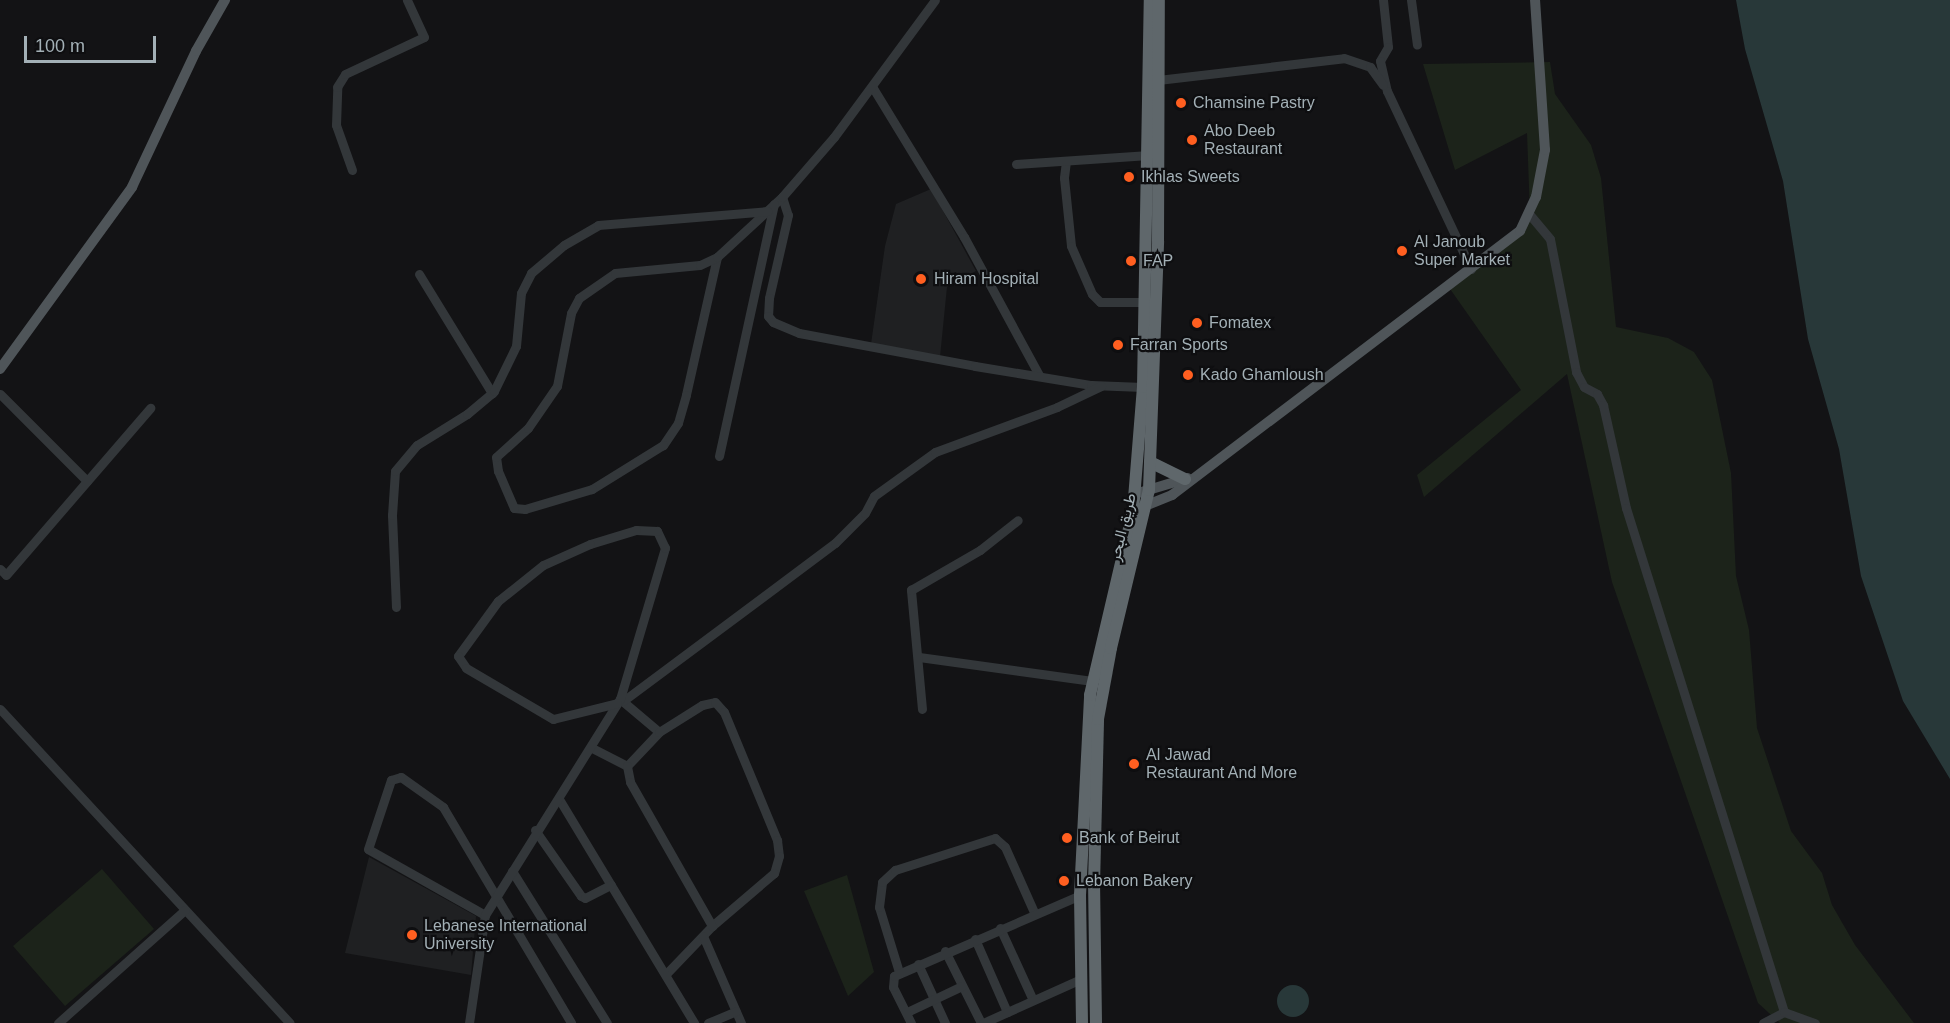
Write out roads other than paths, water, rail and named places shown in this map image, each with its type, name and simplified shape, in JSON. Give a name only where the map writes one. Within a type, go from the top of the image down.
[{"type":"highway","name":"طريق البحر","points":[[1082,1023],[1080,895],[1092,681],[1133,510],[1143,387],[1149,155],[1150,0]]},
{"type":"highway","name":"طريق البحر","points":[[1096,1023],[1094,885],[1098,719],[1110,648],[1147,506],[1149,490],[1158,241],[1159,0]]},
{"type":"highway","points":[[1150,462],[1188,478]]},
{"type":"main road","points":[[0,369],[132,187],[196,51],[225,0]]},
{"type":"main road","points":[[1133,510],[1172,495],[1188,478],[1509,243],[1530,215],[1545,150],[1535,0]]},
{"type":"main road","points":[[1135,494],[1188,478]]},
{"type":"street","points":[[352,170],[336,125],[337,87],[345,74],[424,37],[407,0]]},
{"type":"street","points":[[1383,0],[1388,47],[1380,62],[1387,91]]},
{"type":"street","points":[[1411,0],[1417,45]]},
{"type":"street","points":[[717,257],[678,423],[663,445],[592,489],[525,509],[514,508],[498,471],[496,457],[528,428],[556,386],[571,313],[579,298],[615,273],[700,265],[717,257],[774,204],[873,88],[932,1]]},
{"type":"street","points":[[1158,80],[1344,58],[1370,67],[1387,91],[1471,269]]},
{"type":"street","points":[[873,88],[964,237],[1039,375]]},
{"type":"street","points":[[1016,164],[1149,155]]},
{"type":"street","points":[[1066,161],[1064,178],[1071,246],[1092,294],[1100,302],[1145,302]]},
{"type":"street","points":[[719,456],[774,204]]},
{"type":"street","points":[[396,607],[392,515],[395,471],[417,445],[467,414],[492,393],[504,376],[516,346],[525,281],[564,245],[598,225],[774,204],[788,215],[769,298],[768,316],[773,322],[800,333],[1101,386],[1143,387]]},
{"type":"street","points":[[1530,215],[1552,246],[1576,372],[1584,387],[1597,394],[1603,405],[1626,508],[1784,1012]]},
{"type":"street","points":[[419,274],[492,393]]},
{"type":"street","points":[[469,1023],[485,915],[496,901],[535,830],[559,799],[620,701],[665,548],[657,531],[636,530],[590,544],[543,565],[492,608],[458,656],[466,668],[553,719],[620,701],[835,543],[865,513],[874,495],[935,452],[1057,407],[1101,386]]},
{"type":"street","points":[[0,394],[87,481]]},
{"type":"street","points":[[0,569],[6,575],[150,408]]},
{"type":"street","points":[[922,709],[911,590],[980,550],[1018,520]]},
{"type":"street","points":[[919,657],[1092,681]]},
{"type":"street","points":[[620,701],[658,732]]},
{"type":"street","points":[[627,766],[658,732],[702,705],[711,702],[720,706],[777,840],[778,866],[774,873],[712,926],[666,974]]},
{"type":"street","points":[[0,709],[290,1023]]},
{"type":"street","points":[[592,748],[627,766]]},
{"type":"street","points":[[627,766],[630,782],[712,926]]},
{"type":"street","points":[[485,915],[368,849],[391,780],[401,777],[439,801],[496,901],[571,1023]]},
{"type":"street","points":[[559,799],[694,1023]]},
{"type":"street","points":[[535,830],[581,896],[585,898],[611,885]]},
{"type":"street","points":[[899,972],[879,907],[882,882],[895,870],[995,838],[1005,847],[1034,912]]},
{"type":"street","points":[[512,871],[607,1023]]},
{"type":"street","points":[[911,1023],[892,981],[899,972],[1034,912],[1080,895]]},
{"type":"street","points":[[58,1023],[185,910]]},
{"type":"street","points":[[1000,928],[1033,1000]]},
{"type":"street","points":[[703,936],[738,1019],[708,1023]]},
{"type":"street","points":[[975,939],[1007,1012]]},
{"type":"street","points":[[945,951],[982,1023],[1081,979]]},
{"type":"street","points":[[918,964],[945,1023]]},
{"type":"street","points":[[907,1012],[962,986]]},
{"type":"street","points":[[1768,1022],[1784,1012]]},
{"type":"street","points":[[1784,1012],[1815,1023]]},
{"type":"place","name":"Chamsine Pastry","points":[[1181,103]]},
{"type":"place","name":"Abo Deeb Restaurant","points":[[1192,140]]},
{"type":"place","name":"Ikhlas Sweets","points":[[1129,177]]},
{"type":"place","name":"Al Janoub Super Market","points":[[1402,251]]},
{"type":"place","name":"FAP","points":[[1131,261]]},
{"type":"place","name":"Hiram Hospital","points":[[921,279]]},
{"type":"place","name":"Fomatex","points":[[1197,323]]},
{"type":"place","name":"Farran Sports","points":[[1118,345]]},
{"type":"place","name":"Kado Ghamloush","points":[[1188,375]]},
{"type":"place","name":"Al Jawad Restaurant And More","points":[[1134,764]]},
{"type":"place","name":"Bank of Beirut","points":[[1067,838]]},
{"type":"place","name":"Lebanon Bakery","points":[[1064,881]]},
{"type":"place","name":"Lebanese International University","points":[[412,935]]}]
